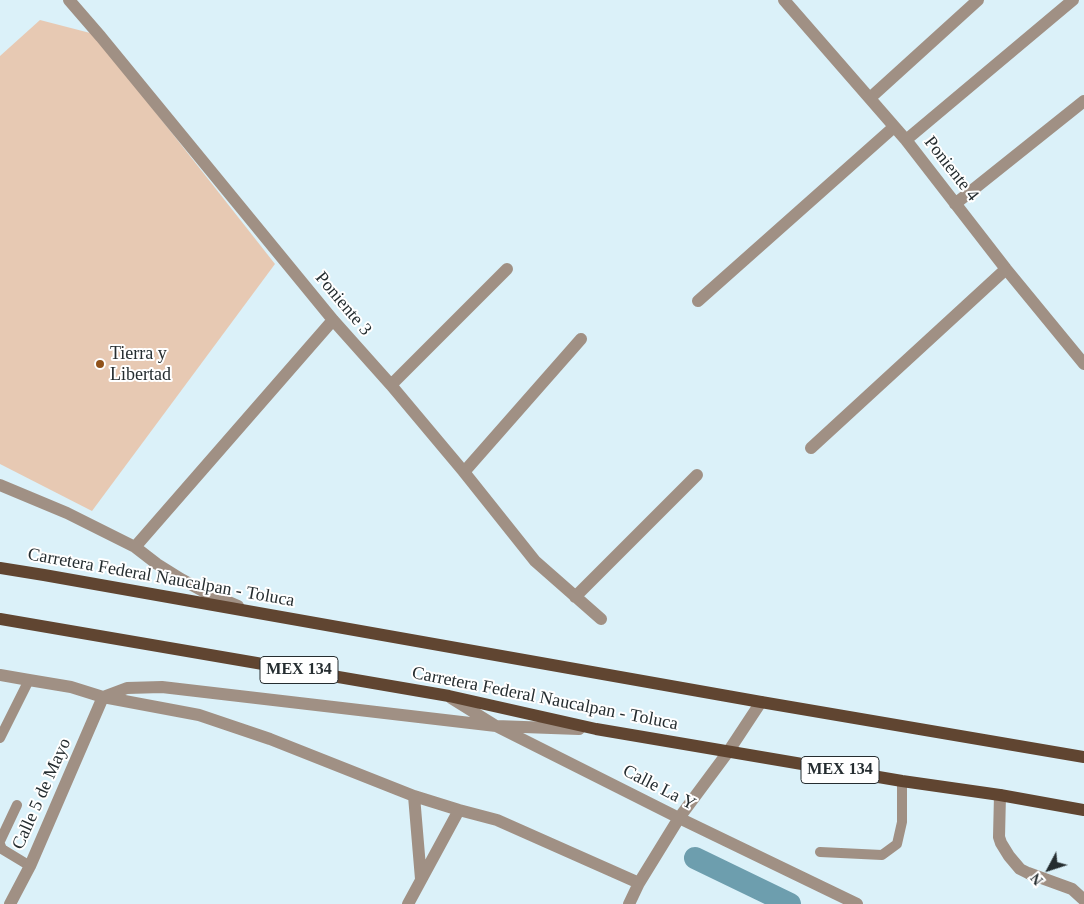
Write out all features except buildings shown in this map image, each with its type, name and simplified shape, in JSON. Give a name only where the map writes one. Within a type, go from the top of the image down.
[{"type":"main road","name":"Carretera Federal Naucalpan - Toluca","points":[[0,568],[1084,757]]},
{"type":"main road","name":"Carretera Federal Naucalpan - Toluca","points":[[0,619],[449,696],[596,729],[1084,810]]},
{"type":"street","name":"Poniente 3","points":[[69,0],[333,320],[391,385],[464,472],[535,561],[601,619]]},
{"type":"street","name":"Poniente 4","points":[[784,0],[906,140],[1006,269],[1084,364]]},
{"type":"street","points":[[870,98],[978,0]]},
{"type":"street","points":[[906,140],[1073,0]]},
{"type":"street","points":[[955,204],[1084,101]]},
{"type":"street","points":[[698,301],[894,127]]},
{"type":"street","points":[[391,385],[508,268]]},
{"type":"street","points":[[811,448],[1006,269]]},
{"type":"street","points":[[135,547],[333,320]]},
{"type":"street","points":[[464,472],[581,339]]},
{"type":"street","points":[[575,597],[697,475]]},
{"type":"street","points":[[1,487],[67,513],[135,547],[180,579],[210,595],[250,611]]},
{"type":"street","points":[[0,675],[71,686],[103,697],[199,715],[270,739],[414,796],[497,820],[639,883]]},
{"type":"street","points":[[103,697],[127,688],[162,687],[496,726],[596,729]]},
{"type":"street","name":"Calle La Y","points":[[449,696],[496,726],[679,818],[857,904]]},
{"type":"street","name":"Calle 5 de Mayo","points":[[10,904],[30,866],[103,697]]},
{"type":"street","points":[[629,904],[639,883],[667,836],[762,702]]},
{"type":"street","points":[[1000,795],[999,837],[1009,856],[1020,869],[1072,889],[1084,900]]},
{"type":"street","points":[[414,796],[421,879]]},
{"type":"street","points":[[408,904],[459,810]]},
{"type":"lane","points":[[0,738],[29,680]]},
{"type":"lane","points":[[820,852],[882,855],[897,844],[902,822],[902,781]]},
{"type":"lane","points":[[17,805],[0,843],[2,848],[30,866]]},
{"type":"shaded area","name":"Tierra y Libertad","points":[[40,20],[94,34],[275,264],[92,511],[0,464],[0,56]]},
{"type":"waterway","points":[[695,858],[790,904]]},
{"type":"place","name":"Tierra y Libertad","points":[[100,364]]}]
